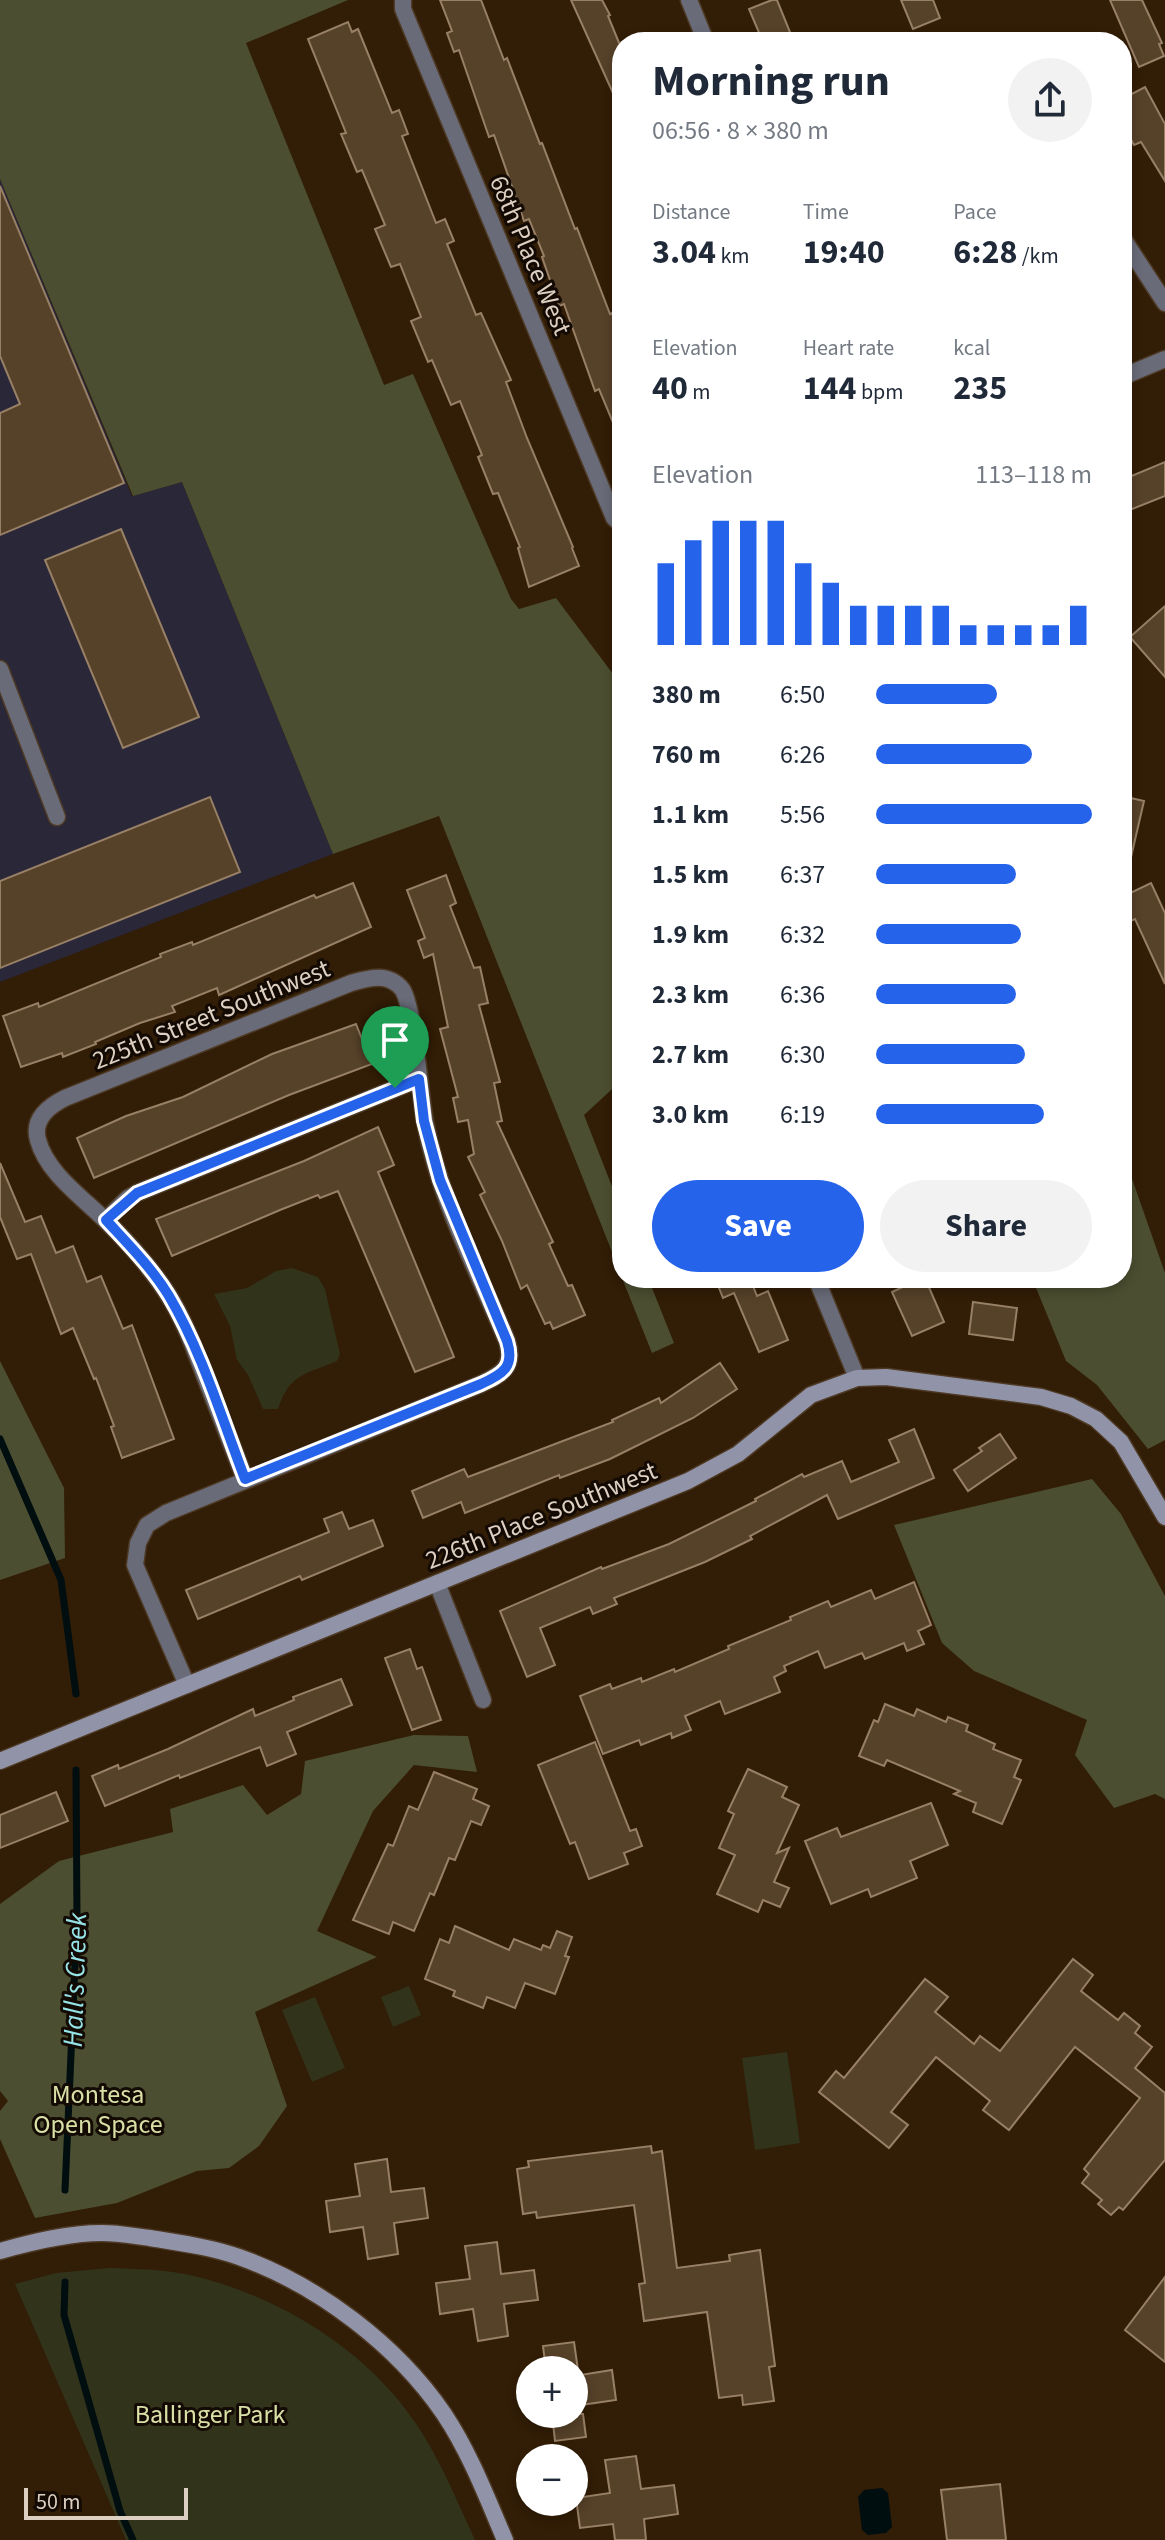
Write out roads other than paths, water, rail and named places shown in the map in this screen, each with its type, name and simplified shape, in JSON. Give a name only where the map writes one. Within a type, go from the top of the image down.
[{"type":"street","name":"68th Place West","points":[[403,0],[403,9],[612,514]]},
{"type":"street","points":[[689,0],[702,32]]},
{"type":"street","points":[[1132,252],[1165,303]]},
{"type":"street","points":[[1132,373],[1165,359]]},
{"type":"street","points":[[0,669],[57,817]]},
{"type":"street","name":"225th Street Southwest","points":[[106,1220],[77,1197],[37,1138],[37,1126],[42,1114],[50,1105],[65,1098],[351,983],[379,977],[391,980],[407,998],[419,1079]]},
{"type":"street","points":[[187,1685],[135,1565],[138,1543],[147,1525],[166,1513],[245,1479],[497,1377],[508,1366],[511,1354],[507,1341],[440,1180],[424,1121],[419,1079],[137,1193],[106,1220],[149,1267],[170,1298],[188,1332],[245,1479]]},
{"type":"street","points":[[820,1288],[857,1378]]},
{"type":"street","name":"226th Place Southwest","points":[[0,1761],[715,1468],[738,1454],[811,1395],[857,1378],[886,1377],[1041,1397],[1071,1406],[1096,1419],[1121,1442],[1165,1517]]},
{"type":"street","points":[[437,1583],[483,1700]]},
{"type":"street","points":[[0,2251],[73,2235],[102,2233],[191,2244],[238,2257],[298,2285],[338,2310],[376,2340],[413,2376],[444,2415],[473,2466],[505,2540]]},
{"type":"waterway","name":"Hall's Creek","points":[[0,1439],[61,1580],[76,1694]]},
{"type":"waterway","name":"Hall's Creek","points":[[65,2190],[77,1919],[76,1770]]},
{"type":"waterway","name":"Hall's Creek","points":[[65,2282],[64,2315],[120,2511],[133,2540]]},
{"type":"park label","name":"Montesa Open Space","points":[[98,2109]]},
{"type":"park label","name":"Ballinger Park","points":[[210,2414]]}]
